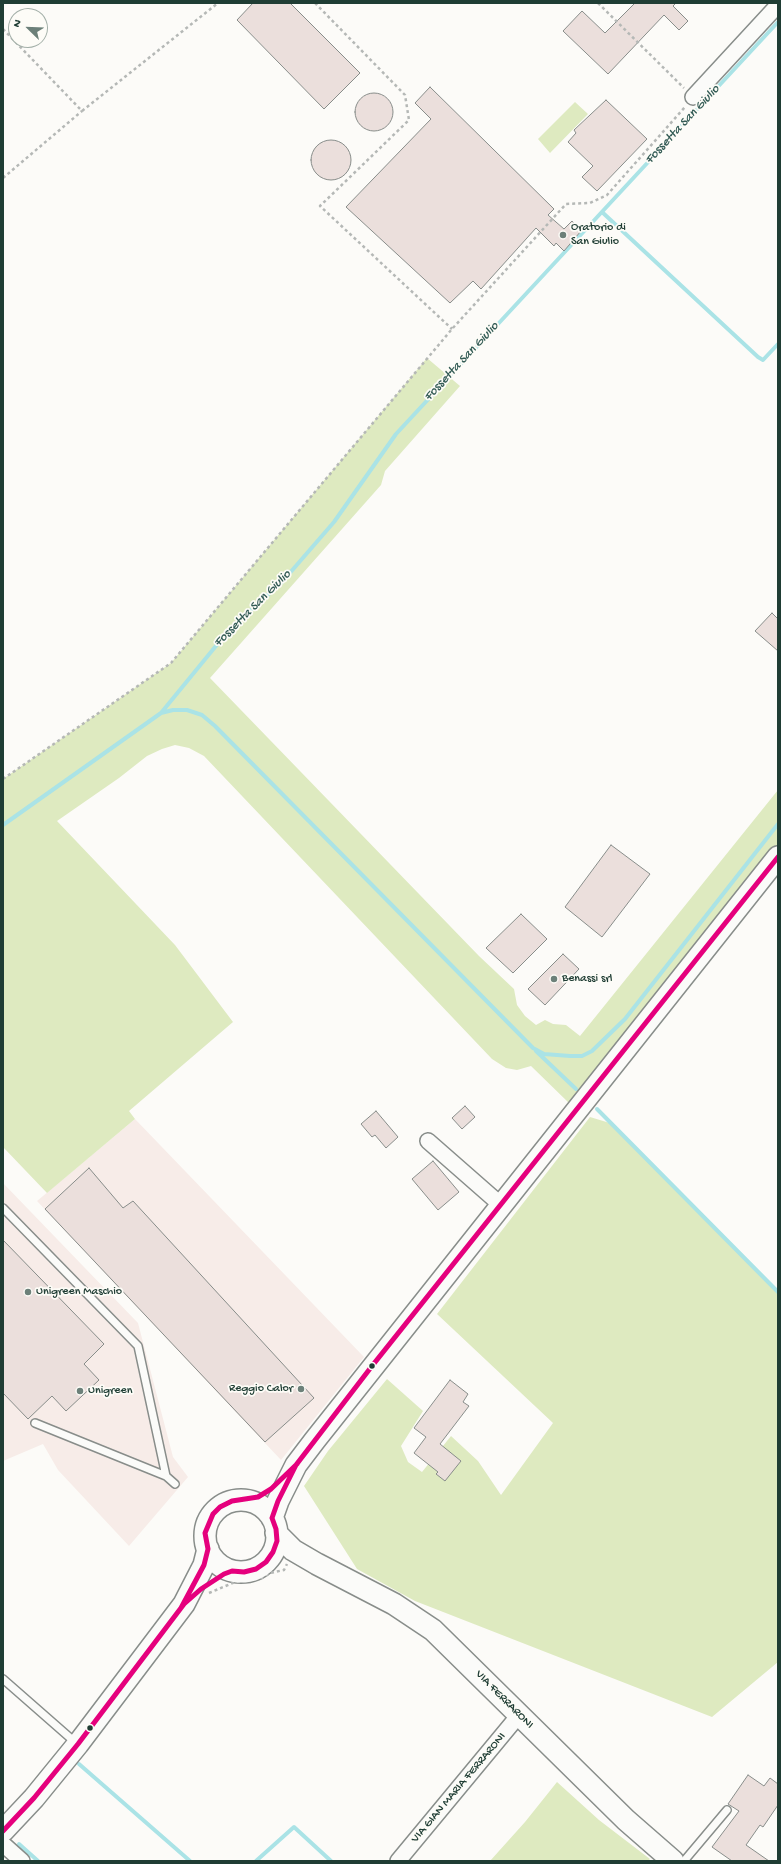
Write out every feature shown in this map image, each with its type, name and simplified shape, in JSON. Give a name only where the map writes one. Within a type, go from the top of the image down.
[{"type":"street","points":[[693,97],[778,5]]},
{"type":"street","points":[[296,1465],[278,1501],[274,1526],[277,1541],[273,1552],[262,1565],[256,1569],[244,1572],[225,1569],[213,1558],[208,1549],[205,1533],[212,1514],[220,1506],[232,1501],[247,1500],[258,1497],[271,1489],[296,1465],[368,1371],[778,857]]},
{"type":"street","points":[[428,1141],[501,1206]]},
{"type":"street","points":[[247,1500],[255,1503],[274,1526]]},
{"type":"street","name":"VIA FERRARONI","points":[[274,1526],[293,1550],[394,1604],[433,1630],[626,1820],[673,1861]]},
{"type":"street","points":[[3,1831],[34,1798],[78,1744],[184,1604],[204,1565],[208,1549]]},
{"type":"street","name":"VIA FERRARONI","points":[[262,1565],[276,1561],[288,1560],[317,1564]]},
{"type":"street","points":[[184,1604],[201,1589],[232,1571]]},
{"type":"street","name":"VIA GIAN MARIA FERRARONI","points":[[398,1861],[519,1715]]},
{"type":"street","points":[[3,1844],[22,1861]]},
{"type":"lane","points":[[3,1208],[138,1346],[166,1476]]},
{"type":"lane","points":[[35,1423],[166,1476],[175,1484]]},
{"type":"lane","points":[[3,1679],[78,1744]]},
{"type":"lane","points":[[684,1861],[727,1810]]},
{"type":"path","points":[[3,178],[82,111],[218,3]]},
{"type":"path","points":[[315,3],[405,95],[409,120],[320,206],[452,329]]},
{"type":"path","points":[[3,779],[171,663],[452,329],[566,204],[590,203],[607,195],[693,97],[598,3]]},
{"type":"path","points":[[3,29],[82,111]]},
{"type":"shaded area","points":[[135,1119],[364,1357],[281,1460],[37,1201]]},
{"type":"shaded area","points":[[3,1183],[138,1323],[173,1457],[188,1477],[129,1546],[58,1470],[43,1444],[3,1461]]},
{"type":"green space","points":[[575,102],[588,114],[550,153],[538,139]]},
{"type":"green space","points":[[427,358],[460,386],[385,471],[381,485],[210,678],[479,956],[514,989],[517,1005],[525,1016],[536,1025],[545,1020],[553,1024],[566,1025],[580,1036],[778,790],[778,844],[571,1105],[531,1066],[517,1070],[506,1068],[492,1059],[204,756],[189,748],[175,745],[147,756],[119,778],[57,821],[175,945],[233,1022],[129,1111],[135,1119],[47,1193],[3,1147],[3,779],[171,663]]},
{"type":"green space","points":[[590,1117],[613,1124],[778,1292],[778,1662],[712,1717],[415,1601],[357,1569],[304,1486],[328,1451],[387,1379],[423,1411],[401,1446],[408,1462],[422,1472],[451,1436],[478,1461],[501,1495],[553,1423],[437,1314]]},
{"type":"green space","points":[[557,1782],[599,1820],[650,1859],[648,1861],[490,1861],[525,1822]]},
{"type":"building","points":[[253,3],[290,3],[360,73],[324,109],[237,20]]},
{"type":"building","points":[[635,3],[676,3],[673,6],[688,21],[679,30],[664,15],[608,74],[563,31],[582,11],[605,33]]},
{"type":"building","points":[[430,87],[554,209],[548,215],[564,229],[572,221],[581,231],[564,251],[556,243],[554,246],[536,228],[481,289],[473,281],[450,303],[346,207],[431,119],[415,103]]},
{"type":"building","points":[[370,93],[378,93],[388,98],[392,105],[392,119],[388,126],[378,131],[370,131],[360,126],[358,123],[355,116],[355,108],[360,98],[363,96]]},
{"type":"building","points":[[606,100],[647,139],[597,191],[582,177],[593,166],[568,142],[576,133],[574,130]]},
{"type":"building","points":[[331,140],[339,142],[345,146],[349,152],[351,160],[349,168],[345,174],[339,178],[331,180],[323,178],[317,174],[313,168],[311,160],[313,152],[317,146],[323,142]]},
{"type":"building","points":[[772,613],[778,619],[778,651],[755,631]]},
{"type":"building","points":[[611,845],[650,874],[602,937],[565,907]]},
{"type":"building","points":[[521,914],[547,939],[513,973],[486,948]]},
{"type":"building","name":"Benassi srl","points":[[563,954],[579,969],[545,1005],[528,989]]},
{"type":"building","points":[[465,1106],[475,1117],[462,1129],[452,1118]]},
{"type":"building","points":[[376,1111],[398,1137],[386,1148],[375,1135],[372,1137],[361,1124]]},
{"type":"building","points":[[433,1161],[459,1192],[438,1210],[412,1179]]},
{"type":"building","points":[[89,1168],[123,1208],[133,1201],[314,1398],[265,1442],[45,1209]]},
{"type":"building","name":"Unigreen Maschio","points":[[3,1240],[104,1344],[84,1364],[99,1380],[66,1411],[52,1396],[28,1419],[3,1393]]},
{"type":"building","points":[[450,1380],[468,1394],[463,1402],[469,1406],[440,1444],[461,1461],[445,1481],[436,1474],[438,1472],[414,1453],[426,1437],[414,1428]]},
{"type":"building","points":[[748,1775],[764,1786],[770,1778],[778,1784],[778,1805],[763,1827],[760,1825],[746,1845],[769,1861],[732,1861],[712,1847],[739,1811],[728,1804]]},
{"type":"waterway","name":"Fossetta San Giulio","points":[[161,713],[229,630],[282,582],[334,522],[396,434],[778,22]]},
{"type":"waterway","points":[[602,212],[758,357],[763,360],[778,344]]},
{"type":"waterway","points":[[3,825],[161,713],[173,710],[187,710],[202,715],[215,726],[533,1048],[544,1054],[582,1056],[592,1051],[625,1019],[778,824]]},
{"type":"waterway","points":[[536,1051],[576,1089]]},
{"type":"waterway","points":[[597,1109],[778,1292]]},
{"type":"waterway","points":[[79,1764],[190,1861]]},
{"type":"waterway","points":[[256,1861],[294,1827],[331,1861]]},
{"type":"waterway","points":[[19,1844],[38,1861]]},
{"type":"transit line","points":[[3,1831],[34,1798],[78,1744],[184,1604],[201,1589],[224,1574],[232,1571],[244,1572],[256,1569],[266,1562],[273,1552],[277,1541],[276,1529],[272,1518],[278,1501],[296,1465],[372,1366],[778,857]]},
{"type":"transit line","points":[[181,1608],[204,1565],[208,1549],[205,1533],[213,1514],[220,1507],[232,1501],[258,1497],[271,1489],[297,1464]]},
{"type":"place","name":"Oratorio di San Giulio","points":[[563,235]]},
{"type":"place","name":"Benassi srl","points":[[554,979]]},
{"type":"place","name":"Unigreen Maschio","points":[[28,1292]]},
{"type":"place","name":"Reggio Calor","points":[[301,1389]]},
{"type":"place","name":"Unigreen","points":[[80,1391]]}]
